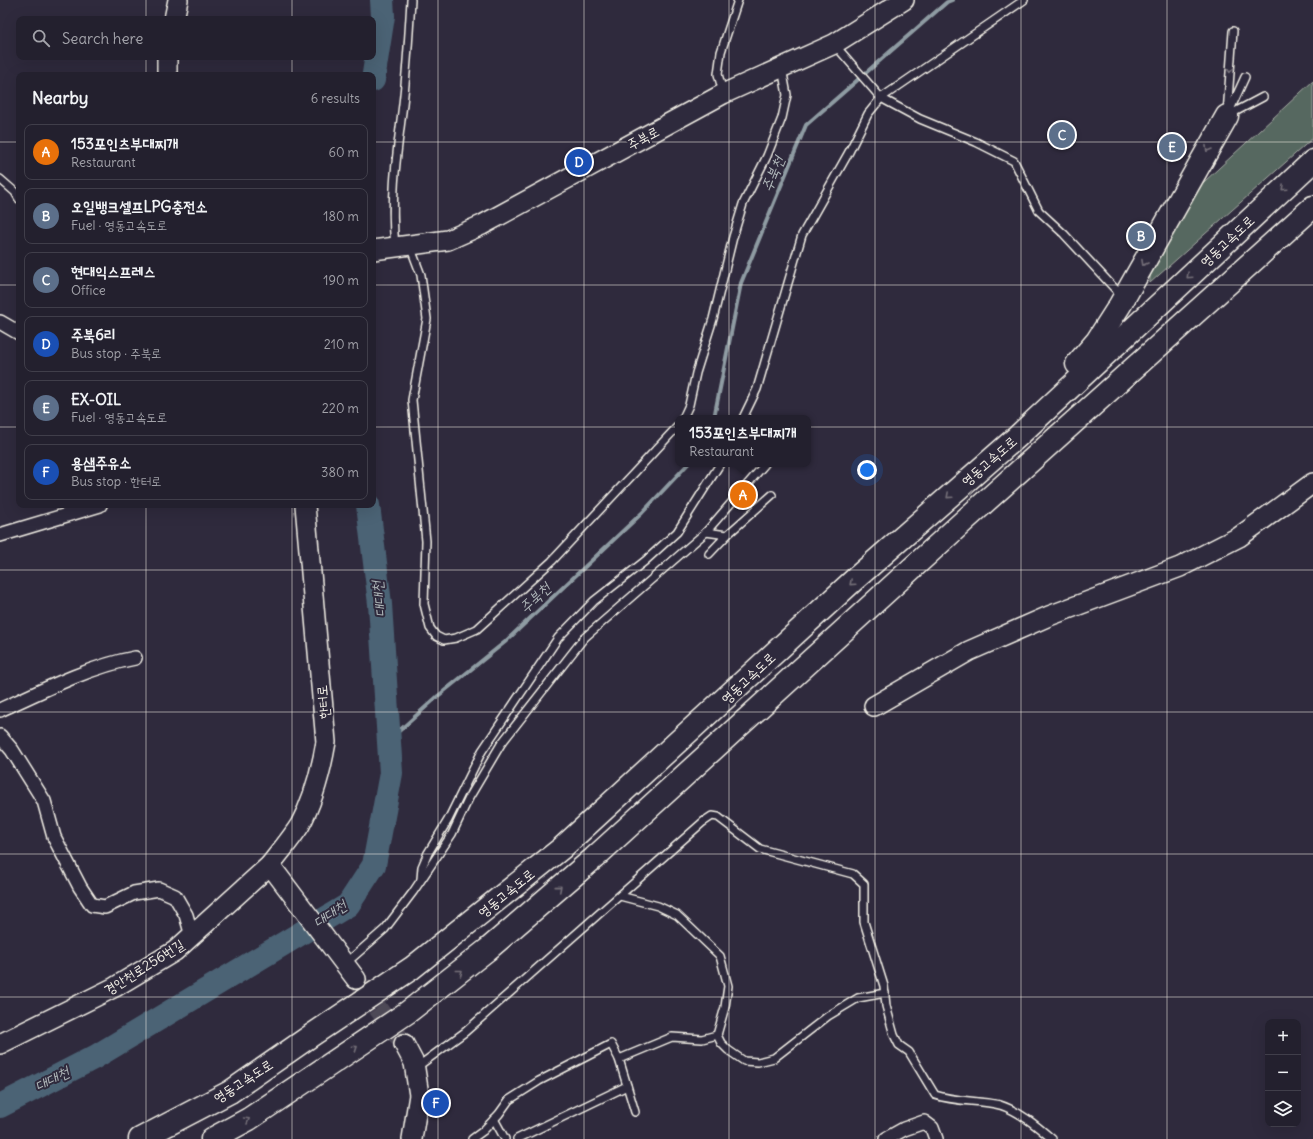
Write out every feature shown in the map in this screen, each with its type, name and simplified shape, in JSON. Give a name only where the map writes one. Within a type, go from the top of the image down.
[{"type":"highway","points":[[1016,437],[1097,341],[1120,305],[1227,116]]},
{"type":"highway","name":"영동고속도로","points":[[140,1139],[230,1092],[412,968],[562,848],[856,579],[1016,437],[1313,161]]},
{"type":"highway","name":"영동고속도로","points":[[212,1139],[249,1120],[408,1012],[487,950],[594,858],[965,520],[1313,207]]},
{"type":"street","points":[[175,16],[178,0]]},
{"type":"street","name":"주북로","points":[[391,248],[448,240],[482,225],[723,94],[782,68],[838,49],[904,0]]},
{"type":"street","points":[[167,60],[167,72]]},
{"type":"street","points":[[0,322],[16,330]]},
{"type":"street","points":[[874,706],[969,651],[1049,616],[1180,567],[1239,537],[1313,483]]},
{"type":"street","points":[[0,535],[90,508]]},
{"type":"street","name":"한터로","points":[[270,865],[300,825],[319,778],[326,742],[305,508]]},
{"type":"street","points":[[0,710],[64,681],[118,661],[135,658]]},
{"type":"street","points":[[0,736],[12,750],[44,801],[54,837],[80,887],[92,905],[105,907],[134,893],[159,889],[175,896],[186,915],[192,936]]},
{"type":"street","points":[[270,865],[356,980]]},
{"type":"street","name":"경안천로256번길","points":[[0,1044],[115,987],[175,951],[270,865]]},
{"type":"street","points":[[404,1044],[414,1063],[419,1095],[412,1139]]},
{"type":"street","points":[[886,1139],[904,1129],[924,1122],[932,1128],[936,1139]]},
{"type":"lane","points":[[412,0],[403,103],[394,173],[391,248],[421,275],[427,319],[412,400],[426,541],[424,604],[430,628],[436,636],[444,640],[456,638],[477,629],[552,561],[675,429]]},
{"type":"lane","points":[[723,94],[718,74],[721,52],[738,0]]},
{"type":"lane","points":[[745,415],[758,389],[802,235],[849,152],[868,114],[881,98],[1024,0]]},
{"type":"lane","points":[[1227,116],[1233,31]]},
{"type":"lane","points":[[838,49],[881,98],[920,119],[976,142],[1014,161],[1040,211],[1064,234],[1116,290]]},
{"type":"lane","points":[[684,415],[689,405],[696,373],[714,319],[733,237],[744,204],[767,156],[782,118],[787,95],[782,68]]},
{"type":"lane","points":[[1227,116],[1245,77]]},
{"type":"lane","points":[[1227,116],[1263,96]]},
{"type":"lane","points":[[0,178],[16,194]]},
{"type":"lane","points":[[421,880],[422,867],[428,853],[448,820],[482,751],[558,638],[594,601],[645,561],[677,532],[718,467]]},
{"type":"lane","points":[[345,964],[385,929],[421,880],[452,834],[469,798],[501,744],[584,638],[706,532],[763,467]]},
{"type":"lane","points":[[709,554],[727,535],[772,495]]},
{"type":"lane","points":[[706,532],[727,535]]},
{"type":"lane","points":[[415,1068],[465,1032],[712,816],[718,817],[760,849],[853,874],[864,884],[864,922],[885,993],[886,1006],[894,1035],[899,1045],[910,1052],[935,1095],[947,1099],[1000,1106],[1023,1116],[1052,1139]]},
{"type":"lane","points":[[620,896],[658,906],[678,916],[720,956],[728,986],[725,1007],[717,1035],[721,1043],[728,1050],[744,1061],[758,1062],[774,1058],[828,1016],[858,998],[885,993]]},
{"type":"lane","points":[[619,1059],[672,1037],[702,1039],[717,1035]]},
{"type":"lane","points":[[472,1139],[494,1119],[509,1100],[539,1081],[611,1044],[619,1059],[635,1112]]},
{"type":"lane","points":[[517,1139],[627,1086]]},
{"type":"lane","points":[[494,1119],[505,1139]]},
{"type":"green space","points":[[1313,81],[1313,138],[1150,283],[1150,273],[1192,193]]},
{"type":"waterway","name":"대대천","points":[[374,72],[383,16],[382,0]]},
{"type":"waterway","name":"주북천","points":[[715,415],[741,283],[806,125],[947,2],[952,0]]},
{"type":"waterway","name":"주북천","points":[[389,740],[438,696],[505,642],[642,513],[685,467]]},
{"type":"waterway","name":"대대천","points":[[0,1106],[95,1057],[348,905],[374,865],[391,773],[380,604],[368,508]]},
{"type":"tunnel","points":[[360,984],[404,1044]]},
{"type":"place","name":"현대익스프레스","points":[[1062,135]]},
{"type":"place","name":"EX-OIL","points":[[1172,147]]},
{"type":"place","name":"주북6리","points":[[579,162]]},
{"type":"place","name":"오일뱅크셀프LPG충전소","points":[[1141,236]]},
{"type":"place","name":"153포인츠부대찌개","points":[[743,495]]},
{"type":"place","name":"용샘주유소","points":[[436,1103]]}]
